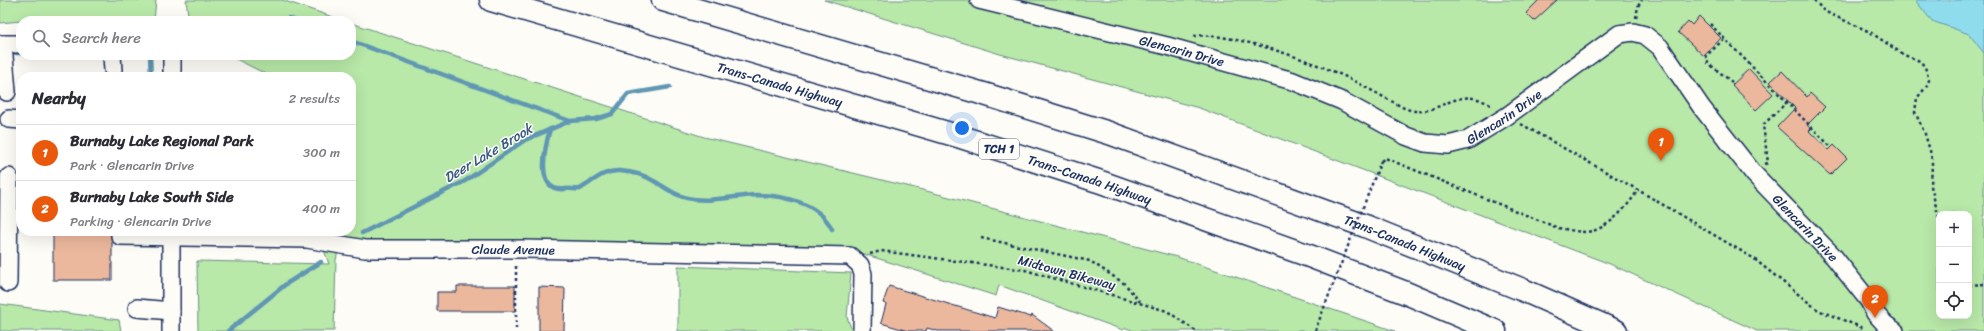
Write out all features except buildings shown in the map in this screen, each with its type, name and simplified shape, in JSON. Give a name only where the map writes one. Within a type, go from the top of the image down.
[{"type":"highway","name":"Trans-Canada Highway","points":[[491,0],[961,137],[1098,181],[1304,254],[1495,331]]},
{"type":"highway","name":"Trans-Canada Highway","points":[[663,0],[984,94],[1109,133],[1365,226],[1522,290],[1616,331]]},
{"type":"street","name":"Glencarin Drive","points":[[979,0],[1167,46],[1293,81],[1342,101],[1406,136],[1425,143],[1448,145],[1468,140],[1507,116],[1619,34],[1633,32],[1645,35],[1660,47],[1702,108],[1754,174],[1834,257],[1865,296],[1875,312],[1885,324],[1895,331]]},
{"type":"street","points":[[4,84],[1,44],[16,44]]},
{"type":"street","points":[[172,60],[172,72]]},
{"type":"street","points":[[8,177],[4,199],[8,283]]},
{"type":"street","points":[[171,236],[171,331]]},
{"type":"street","name":"Claude Avenue","points":[[239,236],[307,238],[365,249],[524,249],[844,255],[855,259]]},
{"type":"street","points":[[855,259],[860,265],[863,274],[862,331]]},
{"type":"street","points":[[137,308],[171,311]]},
{"type":"path","points":[[1814,0],[1824,11],[1870,32],[1904,54],[1920,61],[1925,66],[1929,80],[1927,86],[1917,98],[1915,112],[1925,134],[1931,154],[1931,186],[1937,211]]},
{"type":"path","points":[[1710,24],[1830,146]]},
{"type":"path","points":[[1167,46],[1190,36],[1201,35],[1225,38],[1307,61],[1347,78],[1409,110],[1422,112],[1451,100],[1468,97],[1484,101],[1499,111]]},
{"type":"path","points":[[1724,39],[1706,56],[1708,63],[1732,82]]},
{"type":"path","points":[[1754,174],[1768,163],[1763,125],[1787,102]]},
{"type":"path","points":[[1517,122],[1638,190],[1753,258],[1818,310],[1863,328]]},
{"type":"path","points":[[1315,331],[1381,161],[1385,158],[1558,228],[1586,232],[1605,225],[1619,214],[1632,201],[1638,190]]},
{"type":"path","points":[[981,238],[1090,261],[1125,284],[1140,303]]},
{"type":"path","name":"Midtown Bikeway","points":[[855,259],[881,251],[1025,270],[1167,311],[1196,331]]},
{"type":"path","points":[[516,266],[516,331]]},
{"type":"path","points":[[1972,285],[1984,284]]},
{"type":"green space","points":[[0,0],[156,0],[154,16],[16,16],[16,21],[0,23]]},
{"type":"green space","points":[[186,0],[282,0],[330,16],[188,16]]},
{"type":"green space","points":[[824,0],[1984,0],[1984,331],[1757,331],[1610,264],[1199,108],[1000,54]]},
{"type":"green space","points":[[356,25],[704,137],[915,188],[1177,257],[1395,331],[1134,331],[1126,328],[1123,330],[999,285],[996,296],[848,249],[340,242],[336,260],[334,331],[198,331],[197,261],[329,264],[319,236],[356,236],[356,72],[262,72],[238,60],[356,60]]},
{"type":"green space","points":[[678,266],[851,273],[847,317],[852,331],[678,331]]},
{"type":"green space","points":[[0,304],[119,320],[121,331],[0,331]]},
{"type":"water","points":[[1915,0],[1984,0],[1984,53],[1969,34],[1932,21]]},
{"type":"waterway","points":[[356,43],[570,121]]},
{"type":"waterway","points":[[150,60],[151,72]]},
{"type":"waterway","name":"Deer Lake Brook","points":[[362,233],[465,181],[525,140],[570,121],[596,119],[612,114],[628,94],[670,87]]},
{"type":"waterway","points":[[550,129],[544,157],[544,167],[545,177],[549,184],[555,188],[580,189],[609,172],[628,172],[645,176],[673,193],[687,198],[712,200],[767,195],[800,202],[819,213],[832,229]]},
{"type":"waterway","name":"Deer Lake Brook","points":[[228,331],[286,284],[321,262]]},
{"type":"place","name":"Burnaby Lake Regional Park","points":[[1661,161]]},
{"type":"place","name":"Burnaby Lake South Side","points":[[1875,318]]}]
